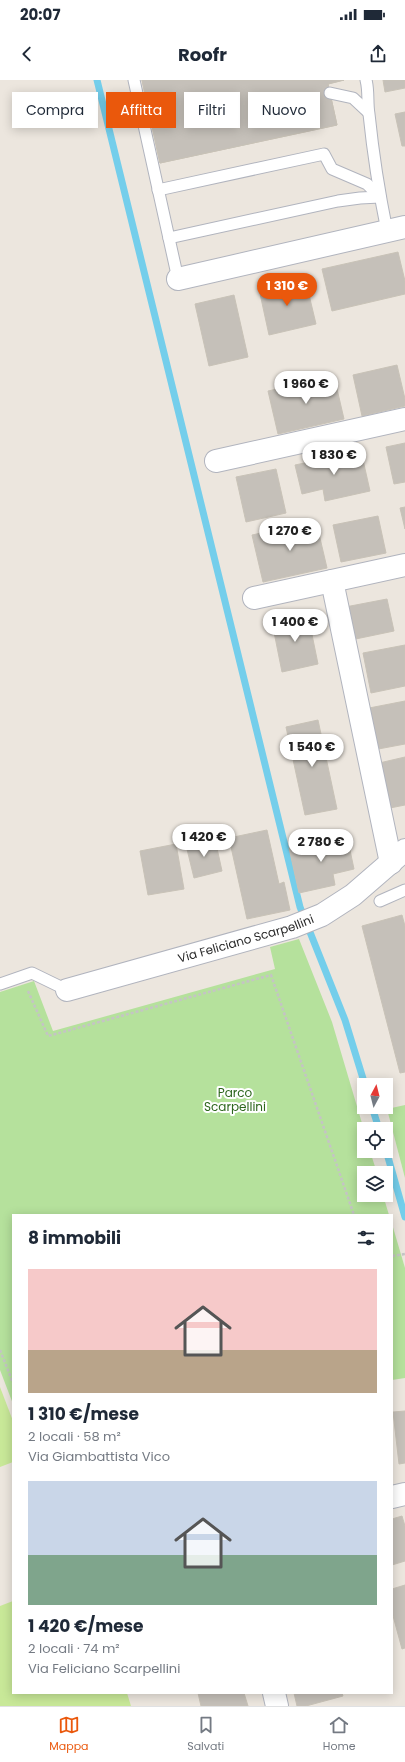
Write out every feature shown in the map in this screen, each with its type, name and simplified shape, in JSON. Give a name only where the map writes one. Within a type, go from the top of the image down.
[{"type":"street","points":[[178,279],[396,229]]},
{"type":"street","points":[[216,461],[405,419]]},
{"type":"street","points":[[254,598],[405,565]]},
{"type":"street","points":[[332,581],[398,857]]},
{"type":"street","name":"Via Feliciano Scarpellini","points":[[68,990],[292,927],[322,915],[353,895],[398,857]]},
{"type":"street","points":[[393,1497],[405,1494]]},
{"type":"street","points":[[274,1694],[277,1706]]},
{"type":"lane","points":[[134,80],[178,279]]},
{"type":"lane","points":[[366,80],[368,88],[368,112],[380,197]]},
{"type":"lane","points":[[330,93],[353,98],[368,112]]},
{"type":"lane","points":[[158,190],[324,154],[332,169],[367,184],[380,197],[396,229]]},
{"type":"lane","points":[[169,238],[338,201],[380,197]]},
{"type":"lane","points":[[380,901],[405,890]]},
{"type":"lane","points":[[0,984],[32,973],[68,990]]},
{"type":"path","points":[[22,976],[48,1036],[271,975],[354,1214]]},
{"type":"path","points":[[393,1256],[405,1254]]},
{"type":"path","points":[[0,1350],[12,1380]]},
{"type":"green space","name":"Parco Scarpellini","points":[[299,939],[332,1022],[357,1106],[357,1114],[359,1114],[362,1122],[357,1122],[357,1158],[372,1158],[375,1166],[357,1166],[357,1202],[385,1202],[389,1214],[12,1214],[12,1401],[0,1370],[0,992],[34,981],[53,1031],[275,969],[270,947]]},
{"type":"green space","points":[[405,1105],[405,1178],[393,1132],[393,1122],[390,1122],[388,1114],[393,1114],[393,1108]]},
{"type":"green space","points":[[393,1227],[405,1268],[405,1378],[393,1380]]},
{"type":"green space","points":[[0,1387],[12,1418],[12,1462],[0,1467]]},
{"type":"green space","points":[[12,1601],[12,1694],[127,1694],[131,1706],[0,1706],[0,1606]]},
{"type":"building","points":[[142,80],[344,80],[328,84],[337,125],[160,163],[152,128],[176,128],[176,92],[145,92]]},
{"type":"building","points":[[142,80],[344,80],[328,84],[337,125],[160,163],[152,128],[176,128],[176,92],[145,92]]},
{"type":"building","points":[[383,80],[405,80],[405,88],[385,92]]},
{"type":"building","points":[[405,112],[405,146],[402,146],[395,114]]},
{"type":"building","points":[[398,252],[405,281],[405,294],[332,311],[322,269]]},
{"type":"building","points":[[305,278],[316,324],[269,335],[259,289]]},
{"type":"building","points":[[234,295],[248,357],[209,366],[195,304]]},
{"type":"building","points":[[397,365],[405,399],[405,406],[362,416],[353,375]]},
{"type":"building","points":[[334,376],[344,419],[278,434],[268,391]]},
{"type":"building","points":[[405,443],[405,482],[394,484],[386,447]]},
{"type":"building","points":[[361,451],[370,491],[325,501],[323,489],[302,494],[295,465]]},
{"type":"building","points":[[276,469],[286,513],[246,522],[236,477]]},
{"type":"building","points":[[405,507],[405,529],[400,508]]},
{"type":"building","points":[[378,516],[386,553],[341,562],[333,525]]},
{"type":"building","points":[[316,521],[327,568],[263,582],[252,535]]},
{"type":"building","points":[[387,599],[394,631],[346,641],[340,608]]},
{"type":"building","points":[[308,615],[318,664],[282,672],[272,622]]},
{"type":"building","points":[[405,645],[405,686],[371,693],[363,653]]},
{"type":"building","points":[[405,701],[405,744],[373,750],[364,709]]},
{"type":"building","points":[[318,720],[337,809],[305,815],[286,727]]},
{"type":"building","points":[[405,757],[405,805],[385,809],[375,764]]},
{"type":"building","points":[[267,830],[279,884],[284,882],[290,910],[247,919],[229,838]]},
{"type":"building","points":[[347,836],[354,869],[333,874],[335,885],[299,893],[289,848]]},
{"type":"building","points":[[215,839],[222,871],[194,878],[186,845]]},
{"type":"building","points":[[176,844],[184,889],[148,895],[140,851]]},
{"type":"building","points":[[402,915],[405,926],[405,1072],[400,1073],[362,926]]},
{"type":"building","points":[[405,1411],[405,1463],[399,1464],[393,1412]]},
{"type":"building","points":[[402,1516],[405,1526],[405,1561],[393,1565],[393,1519]]},
{"type":"building","points":[[405,1585],[405,1648],[402,1649],[393,1616],[393,1589]]},
{"type":"building","points":[[198,1694],[244,1694],[248,1706],[201,1706]]},
{"type":"building","points":[[294,1694],[342,1694],[343,1696],[306,1706],[297,1706]]},
{"type":"waterway","points":[[97,80],[300,907],[345,1020],[363,1078]]},
{"type":"waterway","points":[[374,1114],[377,1122]]},
{"type":"waterway","points":[[388,1158],[405,1217]]}]
